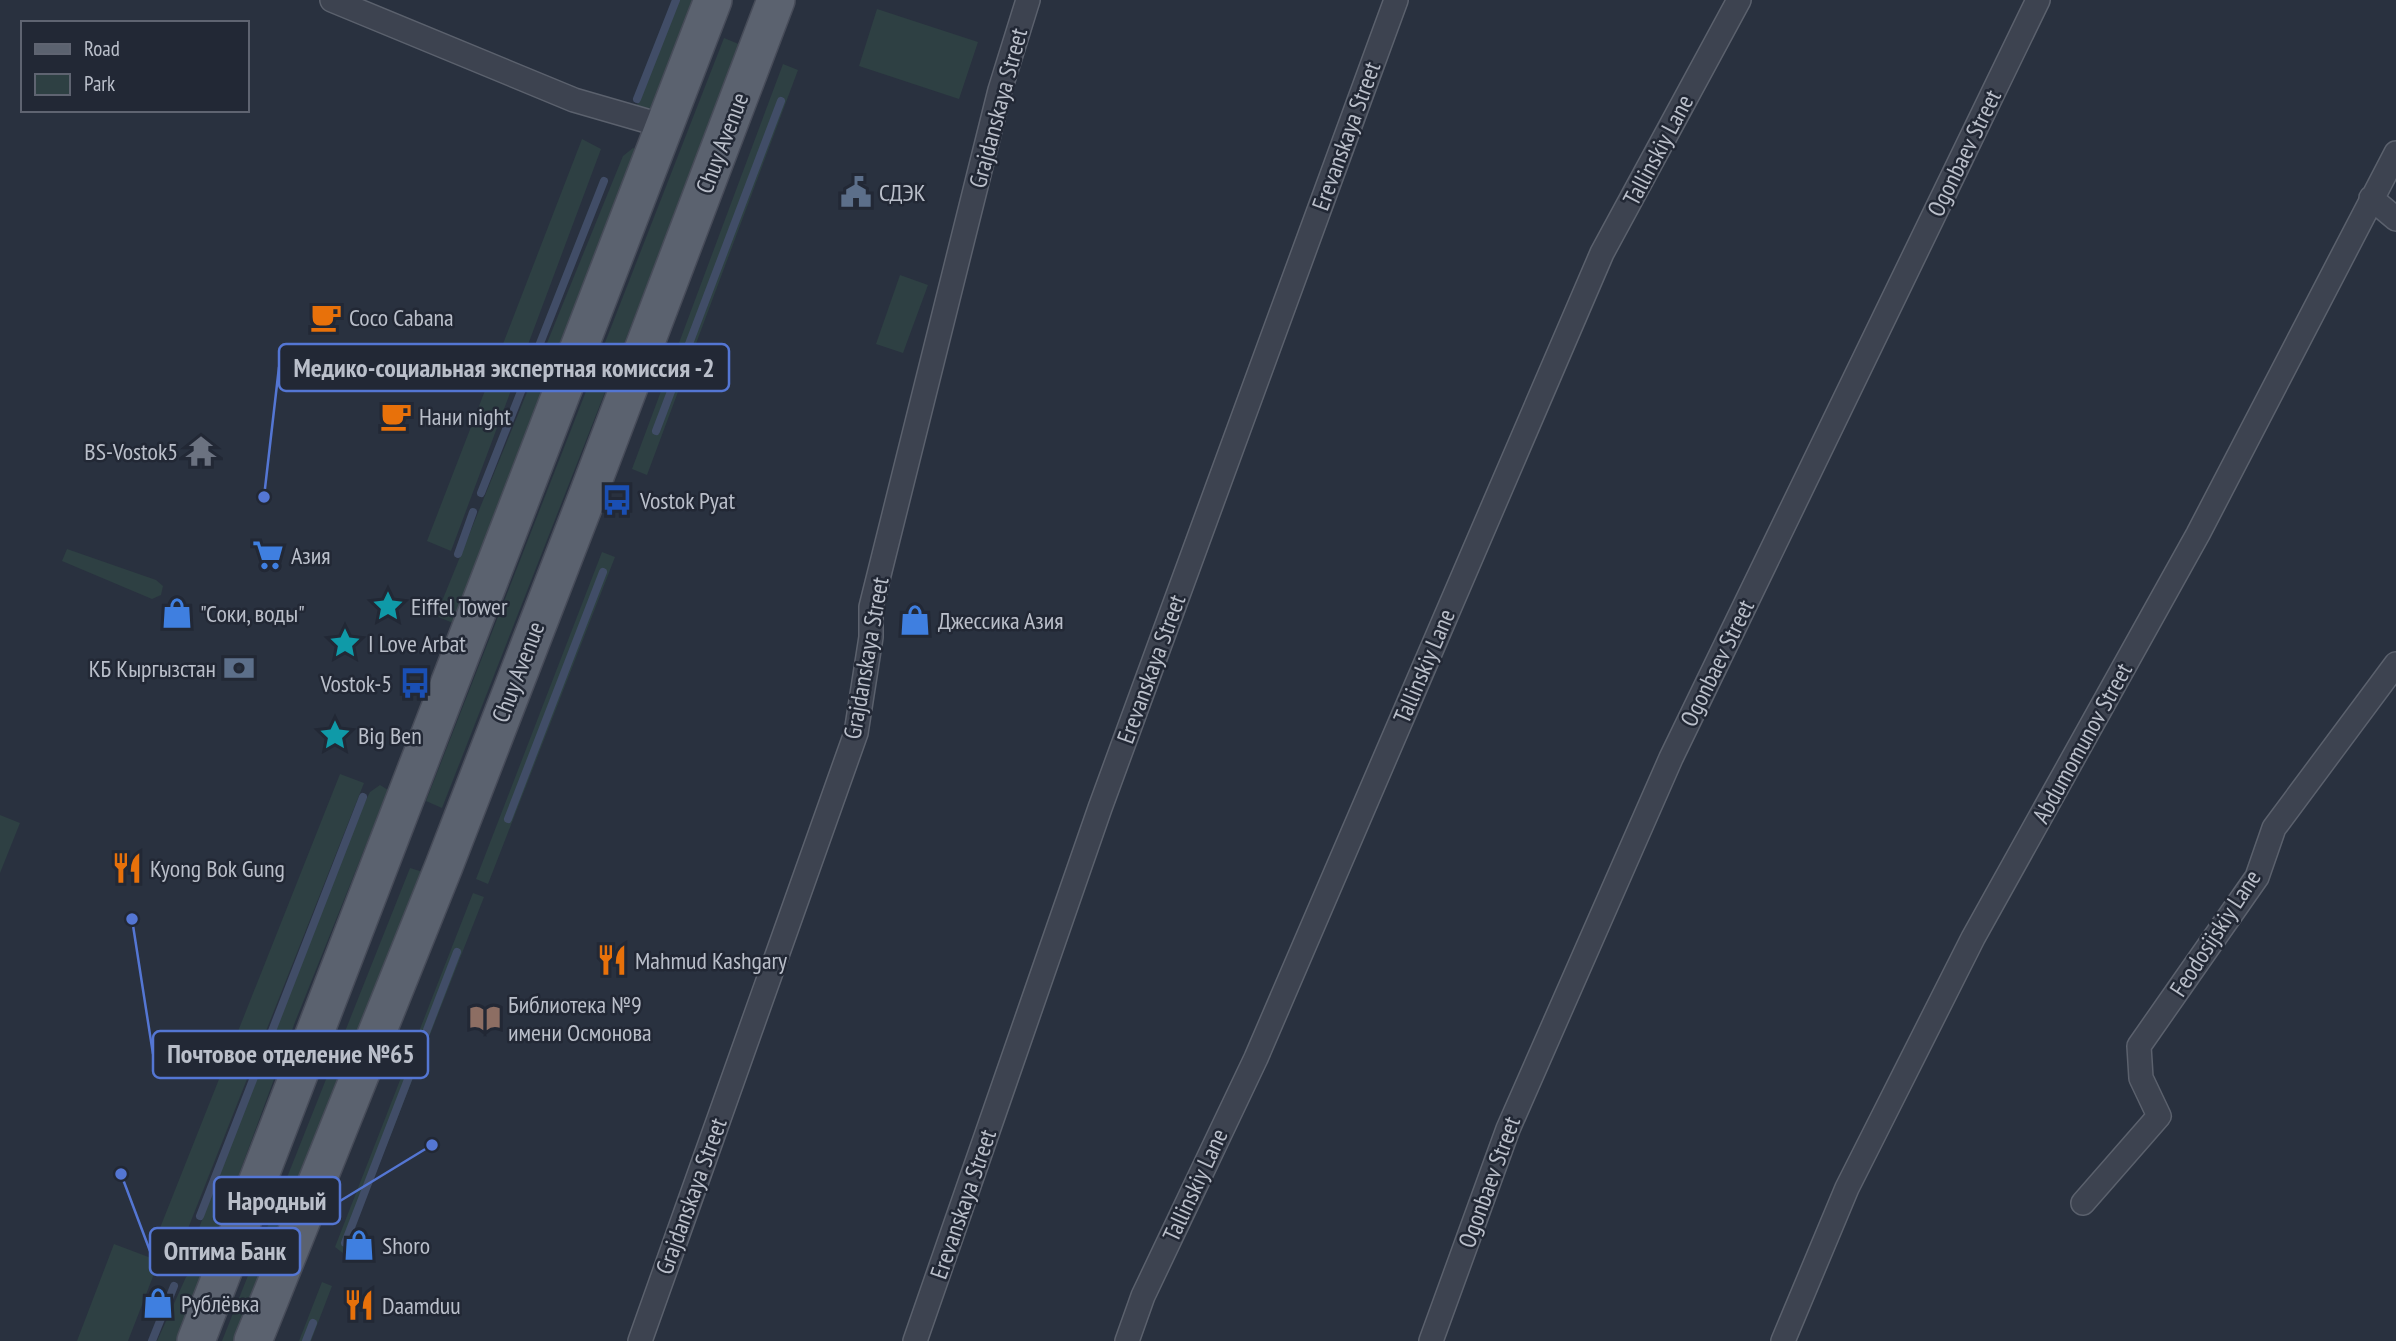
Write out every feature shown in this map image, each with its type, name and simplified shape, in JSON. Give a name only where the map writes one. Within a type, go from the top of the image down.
[{"type":"main road","points":[[197,1341],[713,0]]},
{"type":"main road","name":"Chuy Avenue","points":[[253,1341],[451,846],[776,0]]},
{"type":"main road","points":[[395,825],[451,846]]},
{"type":"street","points":[[332,0],[575,100],[664,126]]},
{"type":"street","name":"Grajdanskaya Street","points":[[640,1341],[856,733],[871,637],[871,607],[1000,90],[1028,0]]},
{"type":"street","name":"Erevanskaya Street","points":[[915,1341],[1100,808],[1396,0]]},
{"type":"street","name":"Tallinskiy Lane","points":[[1127,1341],[1143,1296],[1261,1045],[1602,253],[1739,0]]},
{"type":"street","name":"Ogonbaev Street","points":[[1431,1341],[1507,1129],[1671,758],[2038,0]]},
{"type":"street","name":"Abdumomunov Street","points":[[1783,1341],[1847,1188],[1967,950],[2198,534],[2396,153]]},
{"type":"street","points":[[2371,198],[2396,219]]},
{"type":"street","name":"Feodosijskiy Lane","points":[[2083,1203],[2159,1116],[2141,1078],[2139,1046],[2257,877],[2274,828],[2396,664]]},
{"type":"green space","points":[[678,0],[700,0],[657,111],[637,105]]},
{"type":"green space","points":[[877,9],[978,42],[959,99],[859,66]]},
{"type":"green space","points":[[724,38],[741,45],[442,808],[426,801]]},
{"type":"green space","points":[[783,64],[798,70],[647,475],[632,469]]},
{"type":"green space","points":[[582,139],[601,149],[451,551],[427,541]]},
{"type":"green space","points":[[633,148],[644,153],[453,623],[436,616],[623,156]]},
{"type":"green space","points":[[900,275],[928,285],[903,353],[876,344]]},
{"type":"green space","points":[[67,549],[156,580],[163,586],[161,595],[152,599],[62,561]]},
{"type":"green space","points":[[602,552],[615,557],[488,884],[476,879]]},
{"type":"green space","points":[[340,774],[364,783],[187,1231],[160,1228]]},
{"type":"green space","points":[[380,785],[388,790],[295,1022],[217,1234],[199,1228],[353,826],[370,792]]},
{"type":"green space","points":[[0,815],[20,823],[0,873]]},
{"type":"green space","points":[[410,868],[426,873],[240,1341],[222,1341]]},
{"type":"green space","points":[[473,893],[484,897],[344,1254],[335,1247]]},
{"type":"green space","points":[[114,1244],[159,1261],[128,1341],[77,1341]]},
{"type":"green space","points":[[195,1270],[204,1276],[178,1341],[157,1341],[186,1277]]},
{"type":"green space","points":[[322,1282],[332,1286],[311,1341],[299,1341]]},
{"type":"waterway","points":[[637,99],[676,0]]},
{"type":"waterway","points":[[656,431],[781,101]]},
{"type":"waterway","points":[[481,493],[604,181]]},
{"type":"waterway","points":[[458,554],[473,512]]},
{"type":"waterway","points":[[508,819],[603,572]]},
{"type":"waterway","points":[[200,1216],[363,797]]},
{"type":"waterway","points":[[345,1243],[457,952]]},
{"type":"waterway","points":[[152,1341],[174,1286]]},
{"type":"waterway","points":[[306,1341],[313,1323]]},
{"type":"place","name":"СДЭК","points":[[856,192]]},
{"type":"place","name":"Coco Cabana","points":[[326,317]]},
{"type":"place","name":"Нани night","points":[[396,416]]},
{"type":"place","name":"BS-Vostok5","points":[[201,451]]},
{"type":"place","name":"Медико-социальная экспертная комиссия -2","points":[[264,497]]},
{"type":"place","name":"Vostok Pyat","points":[[617,500]]},
{"type":"place","name":"Азия","points":[[268,555]]},
{"type":"place","name":"Eiffel Tower","points":[[388,606]]},
{"type":"place","name":"\"Соки, воды\"","points":[[177,613]]},
{"type":"place","name":"Джессика Азия","points":[[915,620]]},
{"type":"place","name":"I Love Arbat","points":[[345,643]]},
{"type":"place","name":"КБ Кыргызстан","points":[[239,668]]},
{"type":"place","name":"Vostok-5","points":[[415,683]]},
{"type":"place","name":"Big Ben","points":[[335,735]]},
{"type":"place","name":"Kyong Bok Gung","points":[[127,868]]},
{"type":"place","name":"Почтовое отделение №65","points":[[132,919]]},
{"type":"place","name":"Mahmud Kashgary","points":[[612,960]]},
{"type":"place","name":"Библиотека №9 имени Осмонова","points":[[485,1018]]},
{"type":"place","name":"Народный","points":[[432,1145]]},
{"type":"place","name":"Оптима Банк","points":[[121,1174]]},
{"type":"place","name":"Shoro","points":[[359,1245]]},
{"type":"place","name":"Рублёвка","points":[[158,1303]]},
{"type":"place","name":"Daamduu","points":[[359,1305]]}]
